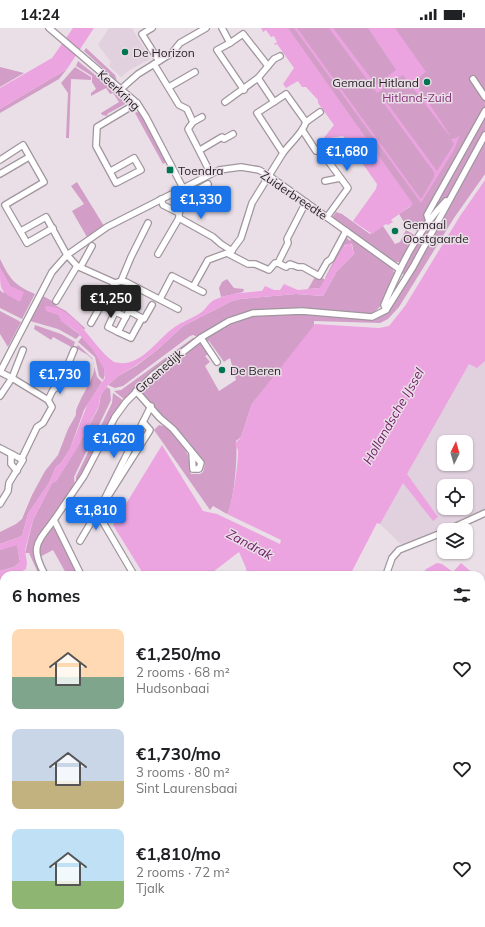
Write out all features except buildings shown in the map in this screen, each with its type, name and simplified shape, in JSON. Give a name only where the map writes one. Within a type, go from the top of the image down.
[{"type":"street","name":"Keerkring","points":[[49,28],[137,103],[146,117],[183,188]]},
{"type":"street","points":[[152,28],[142,34],[179,105],[187,109],[194,122]]},
{"type":"street","points":[[121,89],[138,74],[172,54],[180,43],[206,28]]},
{"type":"street","points":[[222,28],[230,42]]},
{"type":"street","points":[[244,90],[217,50],[243,34],[268,66]]},
{"type":"street","points":[[225,102],[244,90],[280,56]]},
{"type":"street","points":[[169,87],[195,72]]},
{"type":"street","points":[[258,78],[274,102]]},
{"type":"street","points":[[474,81],[485,97]]},
{"type":"street","points":[[283,153],[257,112],[286,94],[306,122]]},
{"type":"street","points":[[111,171],[134,158],[141,170],[116,183],[111,171],[96,146],[96,127],[137,103]]},
{"type":"street","points":[[429,221],[427,215],[485,111]]},
{"type":"street","points":[[194,287],[208,260],[231,252],[241,238],[252,203],[268,175],[296,137],[304,131],[306,122],[320,112]]},
{"type":"street","points":[[202,117],[194,122],[188,129],[211,174]]},
{"type":"street","points":[[304,131],[316,151],[320,150],[348,188],[327,217]]},
{"type":"street","points":[[200,150],[222,137],[224,139],[233,134]]},
{"type":"street","points":[[386,310],[413,267],[485,135]]},
{"type":"street","points":[[0,160],[22,145],[44,182],[5,205],[28,243],[53,228]]},
{"type":"street","points":[[0,174],[29,157]]},
{"type":"street","name":"Zuiderbreedte","points":[[0,372],[52,272],[67,255],[107,227],[225,168],[241,167],[259,170],[268,175],[399,269]]},
{"type":"street","points":[[325,181],[340,178]]},
{"type":"street","points":[[158,254],[179,215],[188,194],[208,184]]},
{"type":"street","points":[[386,310],[384,306],[399,269],[429,221],[451,197]]},
{"type":"street","points":[[161,199],[163,205],[213,237],[248,264],[255,264],[269,270],[278,262],[288,244],[287,239],[306,202]]},
{"type":"street","points":[[21,231],[46,217],[67,255],[79,266],[115,283],[121,281],[178,309]]},
{"type":"street","points":[[121,281],[148,223]]},
{"type":"street","points":[[278,262],[286,267],[290,264],[303,267],[319,276],[327,262],[332,259],[346,230]]},
{"type":"street","points":[[56,301],[64,285],[68,282],[92,246]]},
{"type":"street","points":[[160,299],[172,276],[203,292]]},
{"type":"street","points":[[91,323],[100,308],[104,306],[115,283]]},
{"type":"street","points":[[115,312],[108,327],[131,338],[142,318],[144,319],[152,305]]},
{"type":"street","points":[[104,306],[126,317]]},
{"type":"street","name":"Groenedijk","points":[[43,571],[36,558],[36,552],[41,538],[84,476],[115,417],[136,390],[168,362],[201,338],[229,321],[253,313],[302,311],[372,317],[386,310]]},
{"type":"street","points":[[118,332],[129,311],[142,318]]},
{"type":"street","points":[[201,338],[217,362]]},
{"type":"street","points":[[0,396],[12,378],[23,350]]},
{"type":"street","points":[[48,400],[53,390],[59,386],[63,371],[74,350]]},
{"type":"street","points":[[0,372],[48,400],[52,407],[44,423],[36,427],[22,458],[22,464],[9,483],[8,491],[0,504]]},
{"type":"street","points":[[136,390],[160,418],[173,429],[192,452]]},
{"type":"street","points":[[80,541],[103,502],[151,406]]},
{"type":"street","points":[[103,502],[110,494],[150,430],[143,422]]},
{"type":"street","points":[[0,448],[22,458]]},
{"type":"street","points":[[11,454],[11,464],[17,471]]},
{"type":"street","points":[[123,460],[129,463]]},
{"type":"street","points":[[97,512],[132,571]]},
{"type":"street","points":[[463,523],[485,513]]},
{"type":"street","points":[[54,520],[79,571]]},
{"type":"street","points":[[387,571],[389,563],[399,550],[437,535]]},
{"type":"shaded area","name":"De Horizon","points":[[109,28],[132,28],[150,59],[128,71],[121,77],[109,66],[111,62],[98,45]]},
{"type":"shaded area","points":[[485,328],[485,511],[459,523],[437,523],[437,533],[405,548],[380,524]]},
{"type":"green space","name":"Hitland-Zuid","points":[[280,28],[485,28],[485,131],[406,275],[400,273],[419,232],[407,227],[399,214],[411,206]]},
{"type":"green space","points":[[86,48],[115,75],[117,81],[84,51]]},
{"type":"green space","points":[[78,61],[131,104],[129,106],[127,103],[107,114],[108,116],[102,115],[101,113],[119,102],[113,93],[110,94],[106,88],[91,96],[91,93],[96,89],[92,82],[92,76],[76,66]]},
{"type":"green space","points":[[0,67],[24,73],[0,87]]},
{"type":"green space","points":[[75,67],[91,77],[91,80],[71,79],[69,138],[66,138],[68,93],[61,83]]},
{"type":"green space","points":[[67,69],[59,79],[0,113],[0,109]]},
{"type":"green space","points":[[137,112],[142,114],[145,118],[166,162],[163,164],[135,113]]},
{"type":"green space","points":[[485,138],[485,174],[454,218],[399,307],[388,319],[380,323],[314,321],[314,328],[252,404],[241,437],[236,441],[235,479],[232,500],[227,514],[213,506],[210,510],[154,430],[159,425],[164,426],[173,432],[188,455],[191,474],[200,474],[203,472],[205,464],[174,426],[163,418],[140,391],[151,379],[196,343],[202,344],[209,354],[205,356],[210,362],[205,366],[219,391],[236,380],[230,358],[224,362],[209,341],[206,343],[205,337],[232,322],[252,315],[298,313],[361,318],[384,313]]},
{"type":"green space","points":[[77,182],[104,226],[87,237],[72,211],[84,204],[71,186]]},
{"type":"green space","points":[[336,212],[342,214],[370,234],[383,226],[395,244],[400,242],[406,230],[416,236],[401,262],[393,262],[332,218]]},
{"type":"green space","points":[[345,236],[350,241],[352,238],[395,269],[393,271],[396,273],[386,296],[376,311],[371,314],[251,312],[234,317],[198,337],[193,335],[190,336],[123,386],[115,388],[108,385],[118,376],[136,366],[157,350],[183,326],[232,301],[296,294],[323,296],[337,271],[354,254],[352,244],[345,245],[327,279],[325,278],[344,241]]},
{"type":"green space","points":[[0,259],[13,281],[22,288],[35,294],[22,319],[0,308],[0,290],[3,293],[10,286],[0,268]]},
{"type":"green space","points":[[316,275],[326,280],[320,288],[308,289]]},
{"type":"green space","points":[[227,279],[234,288],[244,289],[243,292],[221,297],[219,288],[222,282]]},
{"type":"green space","points":[[43,296],[66,311],[85,328],[84,330],[76,321],[56,308],[46,310],[59,315],[65,323],[80,335],[76,339],[58,329],[30,321]]},
{"type":"green space","points":[[0,311],[21,322],[8,347],[0,334]]},
{"type":"green space","points":[[35,325],[61,334],[75,342],[73,348],[53,337],[51,340],[34,329]]},
{"type":"green space","points":[[82,337],[95,351],[102,363],[105,375],[103,380],[99,376],[95,357],[78,342]]},
{"type":"green space","points":[[193,338],[195,339],[152,373],[125,400],[114,391],[121,390]]},
{"type":"green space","points":[[78,345],[92,358],[93,361],[90,357],[76,348]]},
{"type":"green space","points":[[94,365],[97,377],[102,382],[84,410],[70,449],[61,463],[56,467],[49,483],[28,514],[22,536],[0,544],[0,532],[16,524],[22,519],[32,495],[45,471],[58,455],[91,379]]},
{"type":"green space","points":[[107,387],[110,389],[111,400],[74,477],[75,486],[35,547],[34,558],[40,571],[37,571],[29,553],[25,553],[33,520],[52,483],[56,481],[88,428],[98,409],[102,393]]},
{"type":"green space","points":[[113,393],[124,401],[76,482],[76,477],[112,403]]},
{"type":"green space","points":[[51,527],[55,529],[77,571],[65,571],[53,550],[38,558],[41,543]]},
{"type":"green space","points":[[17,544],[20,562],[14,567],[0,571],[0,550]]},
{"type":"water","points":[[73,28],[94,28],[67,69],[0,109],[0,88],[52,58]]},
{"type":"water","points":[[261,28],[288,28],[413,204],[391,220],[393,222],[388,225],[386,224],[372,234],[353,221],[376,189],[377,184],[343,136],[330,138],[324,141],[323,139],[334,125],[318,103],[318,100],[306,87],[302,87],[298,81],[286,88],[283,84],[294,68],[277,44],[274,44],[277,42],[274,36],[271,37],[266,30],[263,32]]},
{"type":"water","points":[[294,28],[297,28],[420,198],[422,198],[434,177],[434,172],[380,98],[382,96],[437,171],[454,144],[451,139],[460,135],[454,150],[421,203]]},
{"type":"water","points":[[329,28],[333,28],[376,85],[396,70],[368,28],[395,28],[426,72],[414,81],[450,135],[403,75],[377,93]]},
{"type":"water","points":[[485,180],[485,361],[477,368],[469,364],[407,474],[438,517],[433,521],[403,483],[380,524],[377,523],[352,571],[246,571],[239,552],[214,571],[142,571],[113,525],[162,445],[203,511],[217,514],[280,544],[281,540],[227,514],[233,493],[237,463],[238,450],[235,444],[241,437],[252,404],[315,324],[379,328],[389,326],[405,306],[460,216]]},
{"type":"water","points":[[351,243],[354,254],[337,271],[323,296],[296,294],[232,301],[183,326],[157,350],[118,376],[108,385],[100,397],[99,406],[76,450],[56,481],[52,483],[33,520],[25,550],[27,563],[26,569],[22,571],[0,571],[14,567],[20,562],[17,545],[0,550],[0,544],[22,536],[28,514],[49,483],[56,467],[61,463],[70,449],[88,403],[105,378],[104,369],[93,350],[76,331],[61,321],[59,315],[46,311],[45,306],[56,308],[65,312],[83,328],[106,356],[114,362],[131,362],[146,353],[176,326],[203,311],[210,303],[220,298],[238,293],[262,291],[265,286],[274,290],[280,290],[284,284],[298,290],[320,288],[343,247]]},
{"type":"water","points":[[0,268],[10,286],[24,292],[20,302],[2,290],[0,282]]},
{"type":"water","points":[[437,563],[442,564],[452,571],[425,571]]},
{"type":"water","points":[[461,563],[470,571],[454,571]]},
{"type":"place","name":"De Horizon","points":[[125,52]]},
{"type":"place","name":"Gemaal Hitland","points":[[427,82]]},
{"type":"place","name":"Toendra","points":[[170,170]]},
{"type":"place","name":"Gemaal Oostgaarde","points":[[395,231]]},
{"type":"place","name":"De Beren","points":[[222,370]]},
{"type":"water label","name":"Hollandsche IJssel","points":[[393,416]]},
{"type":"water label","name":"Zandrak","points":[[250,544]]}]
